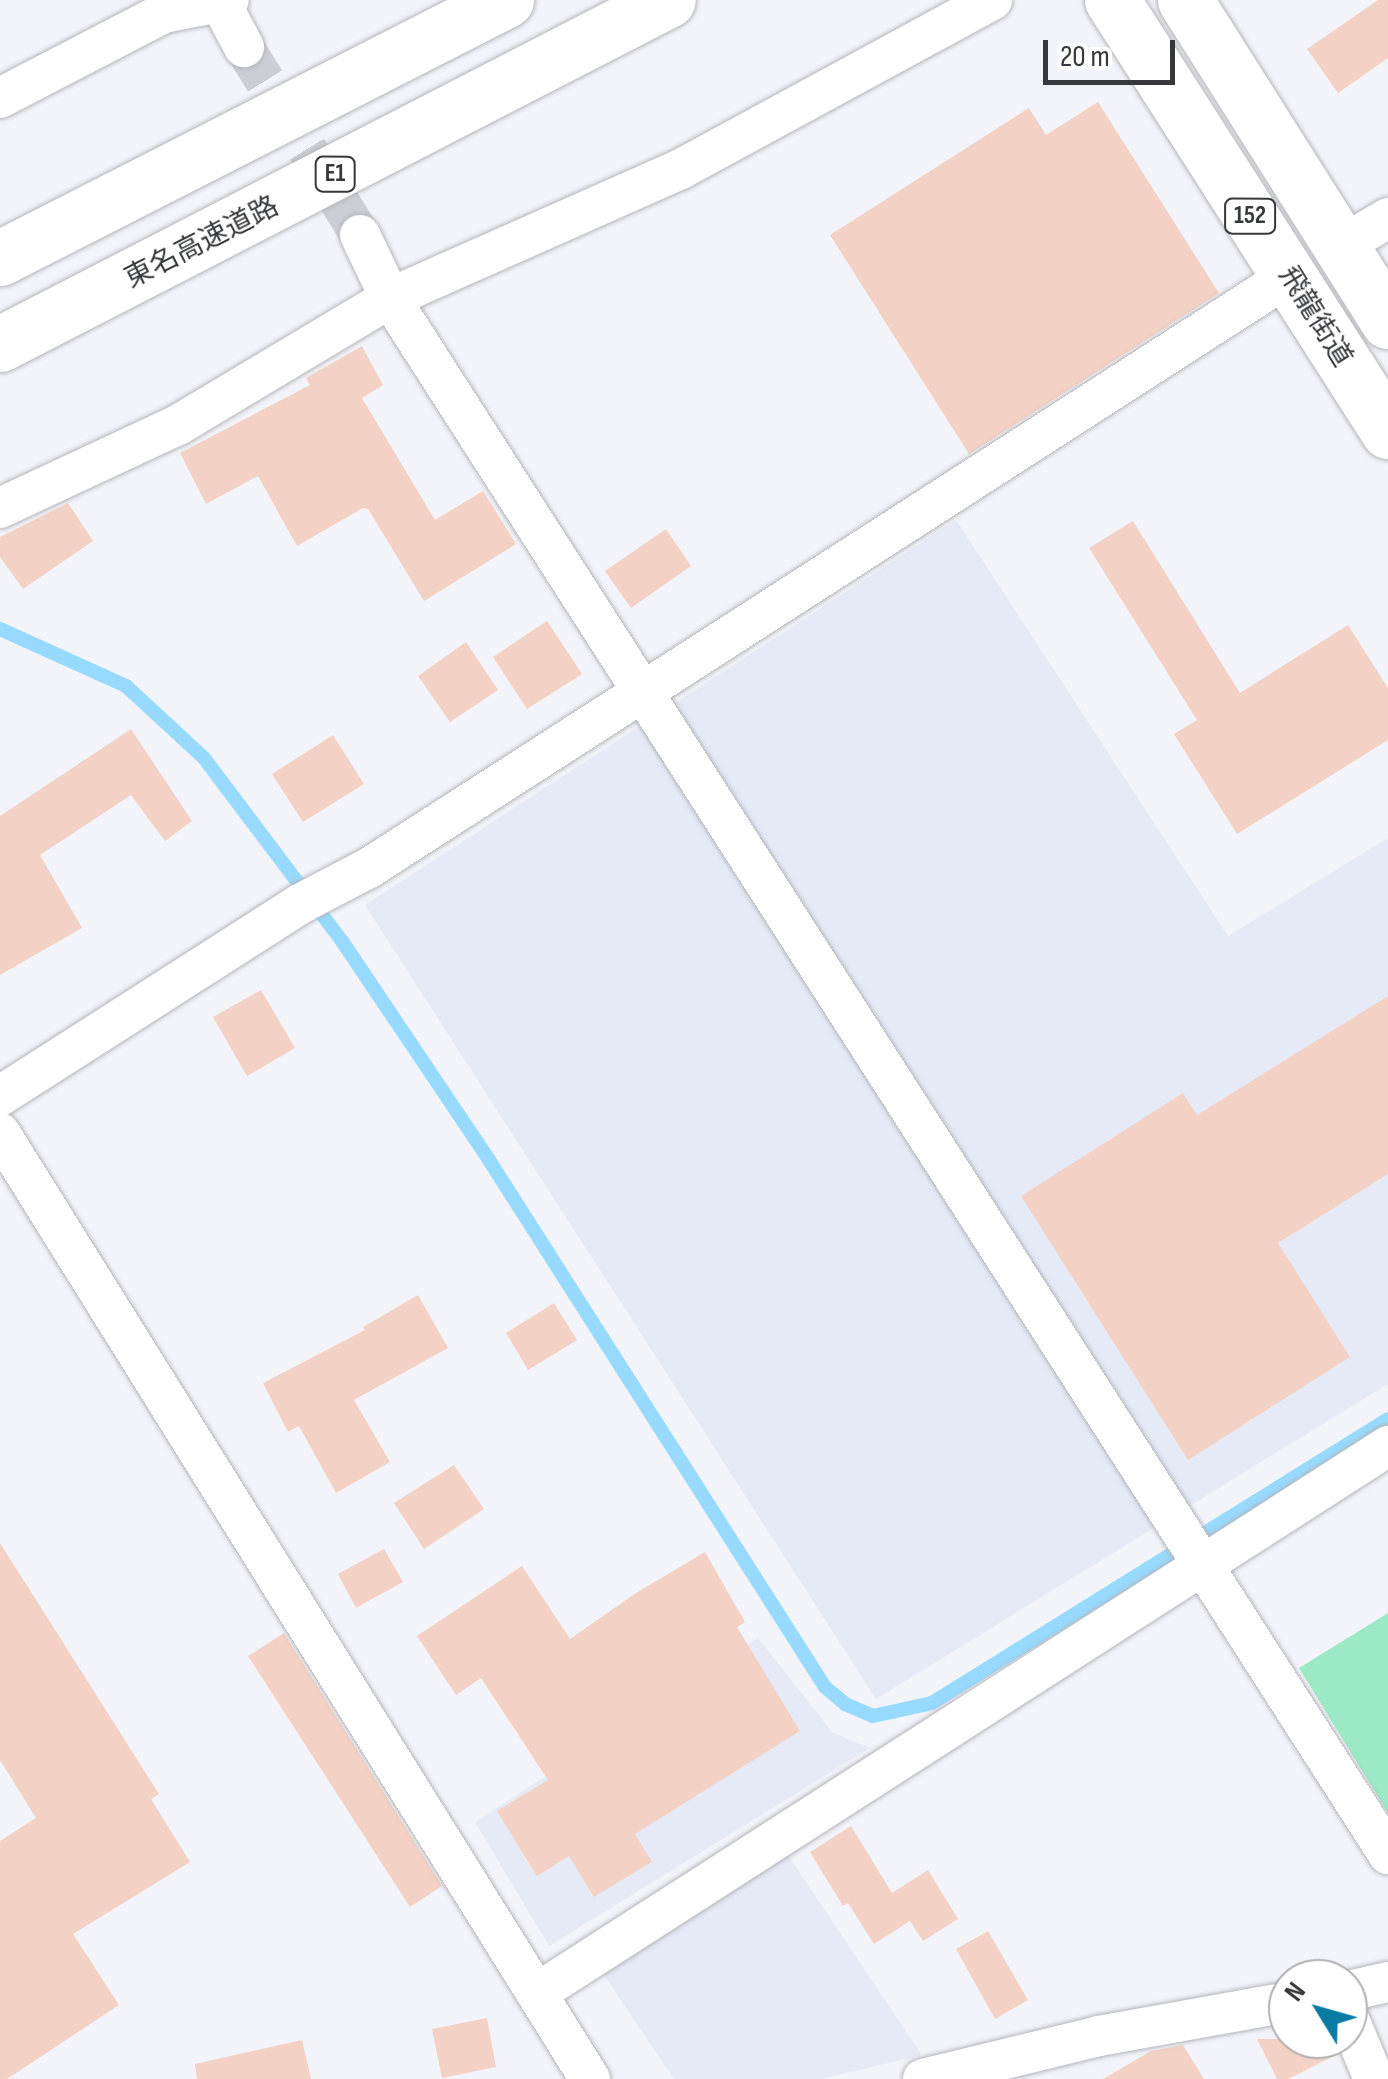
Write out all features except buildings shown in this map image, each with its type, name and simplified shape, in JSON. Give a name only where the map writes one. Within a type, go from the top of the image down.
[{"type":"highway","points":[[0,258],[506,0]]},
{"type":"highway","name":"東名高速道路","points":[[0,344],[668,0]]},
{"type":"highway","name":"飛龍街道","points":[[1112,0],[1388,431]]},
{"type":"highway","name":"152","points":[[1185,0],[1388,321]]},
{"type":"street","points":[[0,508],[178,425],[390,298],[681,169],[992,0]]},
{"type":"street","points":[[0,98],[159,7],[225,2],[244,47]]},
{"type":"street","points":[[1341,246],[1388,218]]},
{"type":"street","points":[[360,234],[390,298],[1388,1854]]},
{"type":"street","points":[[0,1096],[314,895],[369,868],[1289,276]]},
{"type":"street","points":[[0,1133],[590,2079]]},
{"type":"street","points":[[537,1993],[1388,1446]]},
{"type":"street","points":[[923,2079],[1098,2036],[1268,2006]]},
{"type":"shaded area","points":[[956,520],[1228,936],[1388,838],[1388,1384],[876,1699],[365,905]]},
{"type":"shaded area","points":[[758,1638],[833,1733],[870,1748],[549,1946],[475,1822]]},
{"type":"shaded area","points":[[788,1855],[922,2055],[821,2079],[674,2079],[604,1975]]},
{"type":"green space","points":[[1388,1613],[1388,1813],[1299,1668]]},
{"type":"waterway","points":[[0,629],[126,686],[204,758],[342,941],[489,1160],[825,1687],[845,1704],[873,1716],[932,1703],[1388,1419]]},
{"type":"tunnel","points":[[244,47],[360,235]]}]
